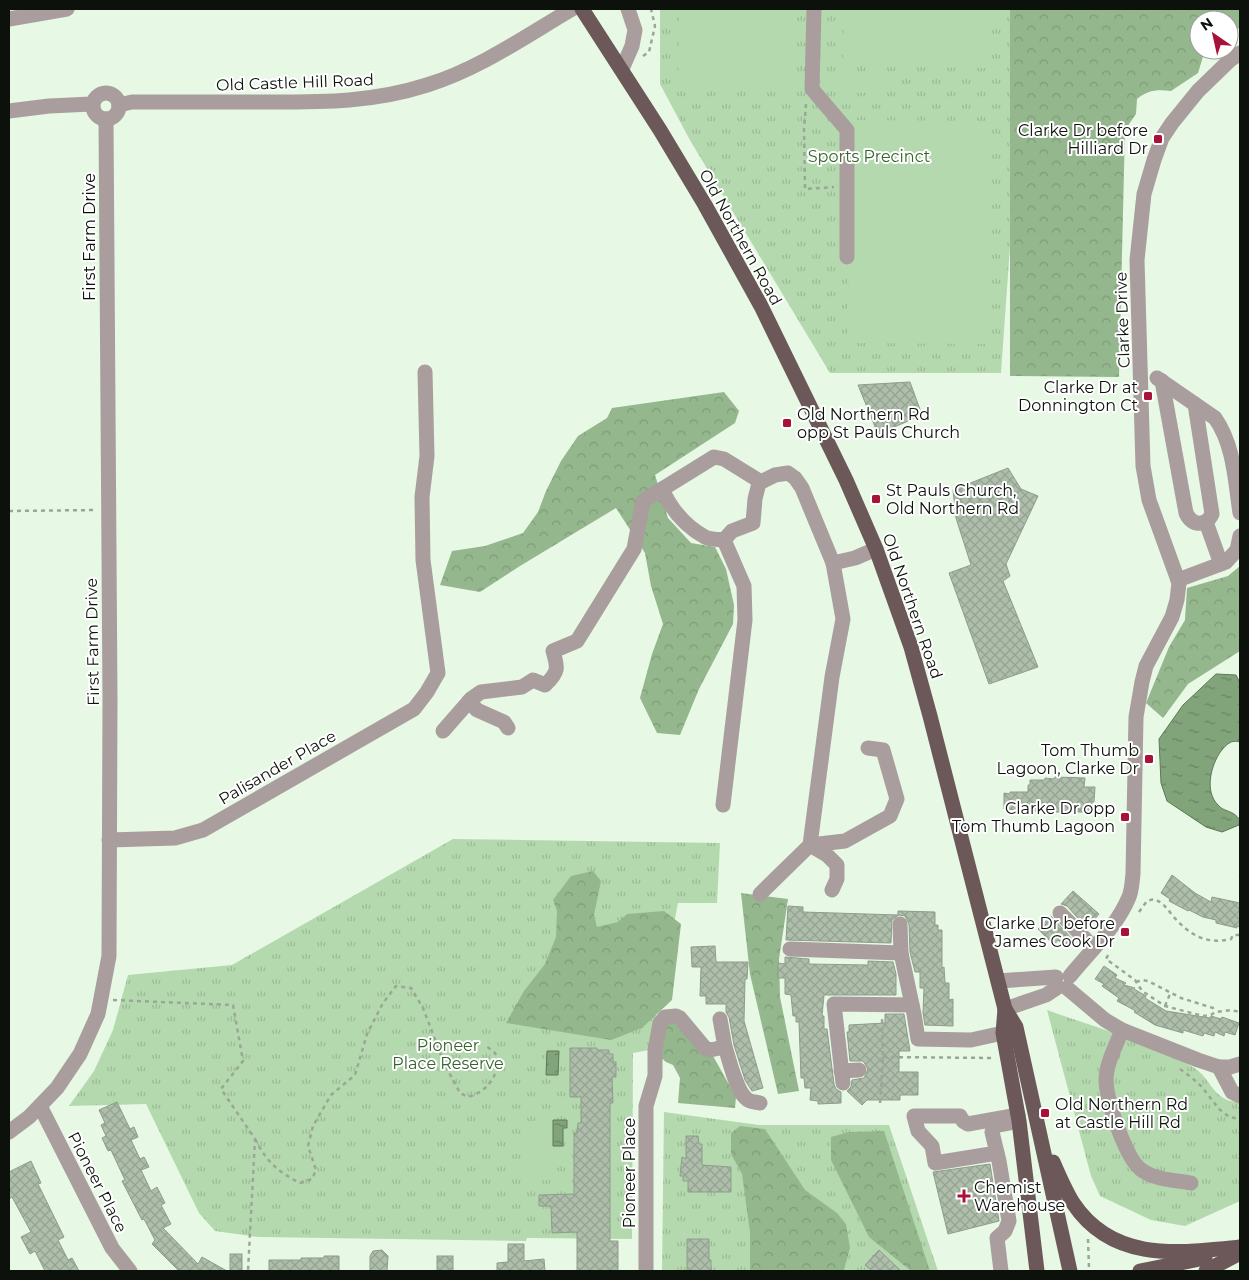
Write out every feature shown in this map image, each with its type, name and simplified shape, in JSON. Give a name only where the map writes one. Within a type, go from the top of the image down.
[{"type":"main road","name":"Old Northern Road","points":[[582,9],[622,69],[705,205],[761,306],[846,480],[891,586],[918,673],[1005,1009],[1016,1028],[1070,1271]]},
{"type":"main road","name":"Old Northern Road","points":[[1005,1009],[1003,1033],[1018,1118],[1037,1271]]},
{"type":"main road","points":[[1041,1136],[1073,1202],[1089,1221],[1113,1239],[1131,1247],[1162,1252],[1240,1251]]},
{"type":"main road","points":[[1140,1271],[1240,1251]]},
{"type":"main road","points":[[1206,1271],[1240,1251]]},
{"type":"main road","points":[[1223,1271],[1240,1251]]},
{"type":"street","points":[[9,19],[68,9]]},
{"type":"street","name":"Old Castle Hill Road","points":[[119,105],[132,102],[359,100],[394,94],[428,85],[473,66],[572,9]]},
{"type":"street","points":[[622,69],[632,46],[635,30],[628,9]]},
{"type":"street","points":[[814,9],[812,89],[847,130],[847,257]]},
{"type":"street","name":"Clarke Drive","points":[[1005,1009],[1046,995],[1063,982],[1104,938],[1130,896],[1133,874],[1138,708],[1146,666],[1172,617],[1177,600],[1178,580],[1149,500],[1143,466],[1138,260],[1144,194],[1162,138],[1172,122],[1198,91],[1230,60],[1240,53]]},
{"type":"street","points":[[104,92],[113,94],[119,105],[117,113],[106,119],[97,116],[92,104],[96,96],[104,92]]},
{"type":"street","points":[[9,111],[49,106],[92,104]]},
{"type":"street","name":"First Farm Drive","points":[[9,1132],[40,1106],[57,1088],[80,1054],[98,1014],[109,956],[110,699],[106,119]]},
{"type":"street","name":"Palisander Place","points":[[109,840],[175,838],[203,830],[414,709],[427,692],[438,673],[423,560],[422,496],[427,456],[425,372]]},
{"type":"street","points":[[1141,373],[1162,381],[1215,418],[1226,437],[1230,452],[1240,513]]},
{"type":"street","points":[[1162,381],[1186,513],[1189,519],[1197,524],[1206,522],[1212,514],[1195,404]]},
{"type":"street","points":[[443,731],[469,701],[481,692],[522,687],[533,680],[545,685],[555,676],[556,669],[553,650],[577,641],[634,549],[642,501],[714,457],[724,459],[761,482]]},
{"type":"street","points":[[724,540],[732,531],[753,523],[754,499],[761,482],[775,475],[788,473],[795,478],[802,488],[833,563],[843,619],[832,677],[810,845]]},
{"type":"street","points":[[662,489],[677,516],[706,538],[724,540]]},
{"type":"street","points":[[1206,522],[1221,564]]},
{"type":"street","points":[[1178,580],[1226,562],[1237,550],[1240,536]]},
{"type":"street","points":[[723,805],[745,620],[744,586],[724,540]]},
{"type":"street","points":[[833,563],[855,558],[876,549]]},
{"type":"street","points":[[469,701],[477,710],[504,722],[508,728]]},
{"type":"street","points":[[760,894],[810,845],[844,841],[890,816],[897,799],[883,750],[868,748]]},
{"type":"street","points":[[810,845],[827,855],[837,865],[837,879],[832,890]]},
{"type":"street","points":[[1060,913],[1094,948]]},
{"type":"street","points":[[900,924],[901,953],[918,1039],[971,1040],[1003,1033]]},
{"type":"street","points":[[790,949],[901,953]]},
{"type":"street","points":[[998,981],[1063,982],[1105,1020],[1122,1030],[1219,1067],[1230,1067],[1240,1064]]},
{"type":"street","points":[[859,1070],[842,1077],[834,1004],[912,1006]]},
{"type":"street","name":"Pioneer Place","points":[[646,1271],[646,1106],[656,1076],[655,1050],[660,1023],[665,1017],[676,1016],[680,1018],[705,1048],[710,1050],[725,1048]]},
{"type":"street","points":[[720,1019],[725,1048],[736,1081],[748,1101],[760,1103]]},
{"type":"street","points":[[1122,1030],[1111,1056],[1106,1081],[1115,1121],[1123,1144],[1141,1171],[1157,1177],[1191,1183]]},
{"type":"street","points":[[1219,1067],[1232,1092],[1240,1096]]},
{"type":"street","name":"Pioneer Place","points":[[40,1106],[112,1248],[130,1271]]},
{"type":"street","points":[[997,1153],[935,1163],[932,1146],[918,1131],[914,1116],[960,1116],[968,1124],[1018,1118]]},
{"type":"street","points":[[1001,1271],[997,1238],[1005,1231],[1009,1221],[992,1132],[994,1126],[1018,1118]]},
{"type":"path","points":[[637,59],[649,52],[655,26],[651,9]]},
{"type":"path","points":[[812,89],[806,100],[804,129],[805,189],[846,187]]},
{"type":"path","points":[[9,511],[108,510]]},
{"type":"path","points":[[1138,914],[1147,901],[1154,899],[1164,905],[1191,934],[1210,940],[1224,940],[1232,938],[1233,934],[1240,935]]},
{"type":"path","points":[[1111,950],[1106,959],[1123,970],[1136,982],[1142,991],[1165,1006],[1203,1016],[1231,1010],[1240,1012]]},
{"type":"path","points":[[1136,982],[1148,981],[1170,994],[1213,1008],[1215,1012]]},
{"type":"path","points":[[102,1000],[233,1005],[243,1061],[221,1089],[255,1139],[262,1153],[280,1172],[300,1183],[312,1179],[316,1170],[308,1146],[313,1126],[331,1095],[355,1075],[368,1034],[383,1003],[396,986],[411,988],[423,1008],[444,1063],[460,1093],[468,1097],[479,1093],[492,1081],[499,1064],[495,1053],[485,1045]]},
{"type":"path","points":[[1165,1006],[1170,994]]},
{"type":"path","points":[[880,1103],[883,1057],[882,1005]]},
{"type":"path","points":[[883,1057],[1008,1058]]},
{"type":"path","points":[[1177,1067],[1191,1077],[1219,1109],[1229,1117],[1240,1119]]},
{"type":"path","points":[[248,1271],[255,1139]]},
{"type":"path","points":[[1089,1268],[1088,1238],[1090,1234]]},
{"type":"green space","name":"Sports Precinct","points":[[660,9],[1029,9],[1025,36],[1001,373],[830,373],[691,142],[660,84]]},
{"type":"green space","points":[[679,9],[797,9],[795,88],[678,87]]},
{"type":"green space","points":[[844,9],[988,9],[987,68],[843,66]]},
{"type":"green space","points":[[1010,9],[1240,9],[1240,29],[1239,10],[1189,10],[1189,60],[1202,60],[1198,73],[1171,91],[1153,91],[1137,99],[1136,114],[1125,130],[1119,377],[1010,376]]},
{"type":"green space","points":[[834,78],[882,78],[882,93],[833,92]]},
{"type":"green space","points":[[850,120],[988,121],[987,344],[848,343]]},
{"type":"green space","points":[[724,392],[739,411],[735,423],[655,475],[668,518],[691,543],[715,547],[726,569],[734,605],[733,624],[699,689],[680,735],[657,733],[640,698],[652,654],[663,624],[651,586],[645,553],[616,508],[480,592],[440,585],[452,551],[485,546],[523,533],[538,512],[561,461],[578,436],[607,418],[612,408]]},
{"type":"green space","points":[[1240,566],[1240,651],[1188,684],[1163,718],[1146,703],[1169,647],[1185,620],[1187,588],[1228,576]]},
{"type":"green space","name":"Pioneer Place Reserve","points":[[453,839],[720,843],[717,903],[678,903],[649,1050],[633,1053],[632,1239],[527,1238],[526,1241],[258,1237],[215,1231],[199,1213],[146,1104],[69,1106],[94,1071],[113,1030],[128,975],[232,965]]},
{"type":"green space","points":[[593,871],[601,881],[594,915],[597,927],[618,922],[627,914],[664,911],[681,924],[672,1000],[642,1028],[611,1040],[506,1023],[524,991],[545,964],[556,937],[557,911],[553,900],[571,876]]},
{"type":"green space","points":[[741,893],[788,899],[779,959],[780,997],[799,1091],[778,1094],[750,974]]},
{"type":"green space","points":[[1047,1010],[1140,1042],[1176,1058],[1199,1072],[1218,1094],[1231,1101],[1240,1102],[1240,1201],[1185,1226],[1151,1220],[1100,1196],[1091,1176]]},
{"type":"green space","points":[[674,1018],[713,1056],[736,1097],[735,1108],[678,1103],[680,1078],[673,1065],[659,1056],[668,1019]]},
{"type":"green space","points":[[664,1112],[759,1125],[889,1125],[938,1271],[662,1271]]},
{"type":"green space","points":[[525,1121],[551,1121],[552,1180],[526,1181]]},
{"type":"green space","points":[[740,1126],[765,1129],[805,1190],[837,1213],[846,1224],[850,1248],[845,1271],[750,1271],[750,1232],[742,1174],[731,1154],[731,1133]]},
{"type":"green space","points":[[884,1131],[930,1271],[911,1271],[869,1237],[831,1160],[831,1137],[849,1132]]},
{"type":"water","points":[[1216,674],[1236,675],[1240,683],[1240,742],[1231,742],[1221,751],[1214,763],[1210,778],[1211,793],[1218,805],[1234,814],[1240,820],[1239,825],[1222,832],[1206,827],[1167,801],[1161,783],[1159,739],[1183,705]]},
{"type":"water","points":[[547,1051],[559,1051],[558,1075],[546,1075]]},
{"type":"water","points":[[553,1120],[567,1120],[567,1128],[563,1128],[563,1146],[553,1146]]},
{"type":"building","points":[[910,382],[922,415],[878,434],[858,385]]},
{"type":"building","points":[[1008,468],[1021,489],[1038,496],[1006,564],[1010,576],[1003,581],[1038,667],[989,684],[949,573],[971,565],[956,518],[953,490]]},
{"type":"building","points":[[1055,777],[1085,778],[1084,787],[1095,787],[1091,812],[1004,809],[1004,793],[1028,792],[1030,780],[1054,779]]},
{"type":"building","points":[[1172,875],[1195,893],[1211,902],[1212,897],[1240,903],[1240,927],[1216,923],[1216,920],[1188,911],[1169,901],[1170,899],[1161,893]]},
{"type":"building","points":[[1073,891],[1099,914],[1087,928],[1067,906],[1061,904]]},
{"type":"building","points":[[788,906],[803,907],[803,912],[898,915],[898,911],[935,912],[935,925],[938,925],[938,930],[942,930],[942,968],[944,967],[945,983],[949,983],[949,1000],[953,999],[953,1026],[925,1025],[923,1013],[924,988],[920,988],[920,972],[915,972],[910,952],[909,924],[905,916],[899,915],[892,920],[891,943],[786,940]]},
{"type":"building","points":[[1051,916],[1075,942],[1068,949],[1058,940],[1054,945],[1038,929]]},
{"type":"building","points":[[715,946],[716,962],[748,962],[747,979],[745,979],[744,1021],[763,1088],[752,1091],[745,1080],[734,1045],[729,1017],[726,1012],[726,1004],[706,1004],[706,996],[700,996],[701,967],[692,967],[691,947]]},
{"type":"building","points":[[785,957],[809,959],[809,964],[868,965],[868,961],[893,962],[896,974],[896,995],[824,995],[822,1016],[824,1016],[824,1029],[827,1029],[834,1084],[836,1089],[841,1092],[841,1103],[818,1104],[818,1101],[810,1100],[811,1088],[805,1088],[804,1078],[801,1078],[799,1022],[796,1022],[796,1016],[793,1016],[791,995],[785,994],[785,978],[778,978],[778,963],[785,964]]},
{"type":"building","points":[[1104,966],[1117,975],[1115,978],[1126,983],[1124,985],[1135,988],[1146,996],[1145,998],[1166,1011],[1210,1018],[1211,1016],[1221,1019],[1222,1017],[1239,1023],[1235,1035],[1225,1032],[1224,1036],[1215,1032],[1214,1036],[1204,1033],[1203,1036],[1183,1030],[1183,1033],[1155,1025],[1134,1012],[1136,1011],[1117,1001],[1119,998],[1102,986],[1104,984],[1095,979]]},
{"type":"building","points":[[885,1014],[904,1014],[910,1051],[899,1051],[899,1072],[918,1072],[918,1095],[900,1095],[900,1100],[867,1100],[862,1105],[847,1091],[851,1087],[852,1080],[864,1078],[868,1069],[863,1061],[850,1061],[847,1032],[849,1032],[849,1025],[885,1023]]},
{"type":"building","points":[[570,1048],[609,1050],[609,1054],[613,1054],[613,1062],[616,1062],[616,1077],[612,1077],[613,1103],[610,1103],[610,1241],[618,1241],[618,1271],[577,1271],[577,1232],[552,1233],[551,1206],[539,1206],[539,1195],[574,1194],[574,1133],[577,1133],[578,1123],[581,1123],[581,1097],[570,1097]]},
{"type":"building","points":[[117,1102],[130,1129],[134,1127],[138,1137],[131,1140],[140,1159],[144,1157],[149,1167],[141,1170],[151,1191],[157,1187],[165,1203],[161,1205],[171,1224],[163,1228],[198,1264],[202,1257],[227,1271],[179,1271],[152,1244],[155,1240],[144,1219],[142,1220],[122,1181],[125,1180],[111,1150],[108,1151],[102,1138],[106,1136],[101,1125],[105,1123],[99,1110]]},
{"type":"building","points":[[686,1136],[698,1136],[699,1144],[702,1144],[702,1165],[731,1167],[731,1192],[688,1192],[688,1181],[683,1181],[683,1176],[680,1176],[682,1157],[686,1159]]},
{"type":"building","points":[[31,1161],[41,1183],[38,1184],[64,1237],[58,1240],[68,1260],[72,1258],[79,1271],[45,1271],[35,1251],[30,1254],[21,1237],[31,1232],[12,1197],[9,1199],[9,1172]]},
{"type":"building","points":[[990,1164],[999,1221],[948,1234],[933,1172]]},
{"type":"building","points":[[687,1239],[709,1239],[711,1271],[687,1271]]},
{"type":"building","points":[[508,1244],[524,1244],[524,1261],[544,1259],[545,1271],[497,1271],[497,1263],[508,1262]]},
{"type":"building","points":[[382,1250],[388,1256],[387,1271],[370,1271],[370,1256],[373,1251]]},
{"type":"building","points":[[879,1250],[901,1271],[872,1271],[865,1265]]},
{"type":"building","points":[[230,1254],[242,1254],[242,1271],[230,1271]]},
{"type":"building","points":[[324,1256],[339,1256],[339,1271],[269,1271],[269,1260],[301,1260],[301,1258],[324,1258]]},
{"type":"building","points":[[437,1256],[453,1256],[453,1271],[437,1271]]},
{"type":"place","name":"Clarke Dr before Hilliard Dr","points":[[1158,139]]},
{"type":"place","name":"Clarke Dr at Donnington Ct","points":[[1148,396]]},
{"type":"place","name":"Old Northern Rd opp St Pauls Church","points":[[787,423]]},
{"type":"place","name":"St Pauls Church, Old Northern Rd","points":[[876,499]]},
{"type":"place","name":"Tom Thumb Lagoon, Clarke Dr","points":[[1149,759]]},
{"type":"place","name":"Clarke Dr opp Tom Thumb Lagoon","points":[[1125,817]]},
{"type":"place","name":"Clarke Dr before James Cook Dr","points":[[1125,932]]},
{"type":"place","name":"Old Northern Rd at Castle Hill Rd","points":[[1045,1113]]},
{"type":"place","name":"Chemist Warehouse","points":[[964,1196]]}]
